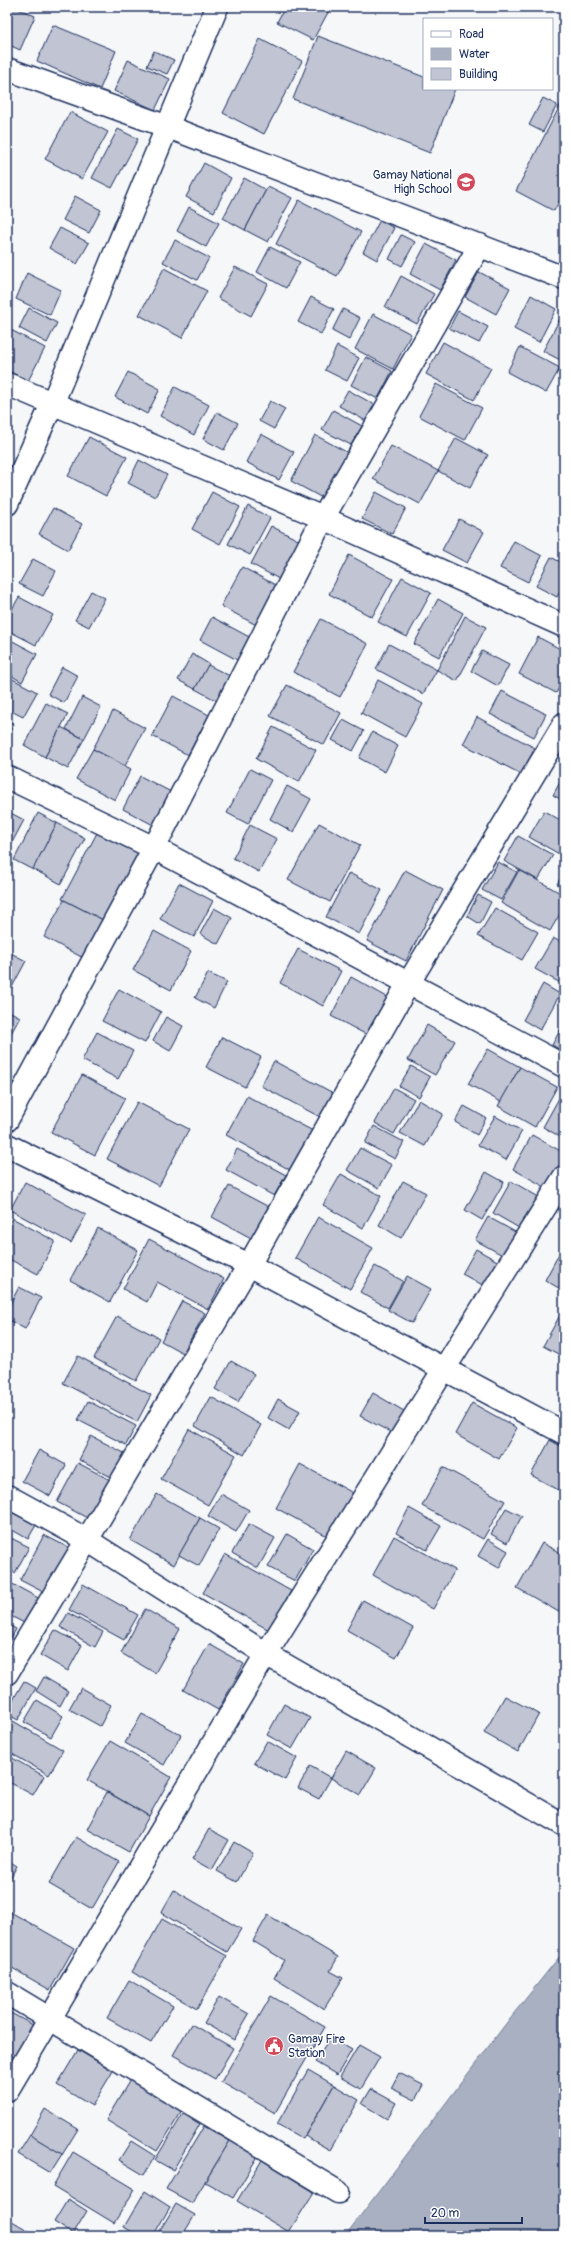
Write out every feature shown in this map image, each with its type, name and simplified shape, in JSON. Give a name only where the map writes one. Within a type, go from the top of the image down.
[{"type":"street","points":[[7,504],[53,402],[217,7]]},
{"type":"street","points":[[7,69],[168,127],[564,278]]},
{"type":"street","points":[[7,1120],[154,848],[323,518],[480,245]]},
{"type":"street","points":[[7,384],[53,402],[323,518],[564,626]]},
{"type":"street","points":[[7,1673],[88,1540],[249,1265],[408,984],[564,724]]},
{"type":"street","points":[[7,777],[154,848],[564,1066]]},
{"type":"street","points":[[7,1145],[249,1265],[445,1368],[564,1433]]},
{"type":"street","points":[[7,2091],[266,1654],[564,1177]]},
{"type":"street","points":[[7,1496],[88,1540],[266,1654],[564,1825]]},
{"type":"street","points":[[7,1994],[338,2192]]},
{"type":"water","points":[[564,1951],[564,2236],[345,2236],[511,2017]]},
{"type":"building","points":[[7,7],[14,7],[35,16],[20,50],[7,44]]},
{"type":"building","points":[[285,7],[331,7],[313,40],[277,22]]},
{"type":"building","points":[[53,25],[116,51],[100,89],[37,61]]},
{"type":"building","points":[[318,36],[423,77],[423,90],[455,90],[430,153],[293,99]]},
{"type":"building","points":[[260,39],[302,61],[264,134],[223,113]]},
{"type":"building","points":[[154,51],[174,60],[167,74],[147,66]]},
{"type":"building","points":[[128,60],[170,79],[155,110],[114,91]]},
{"type":"building","points":[[543,98],[557,105],[543,132],[529,125]]},
{"type":"building","points":[[564,98],[564,193],[554,211],[516,191]]},
{"type":"building","points":[[70,112],[108,132],[82,179],[45,159]]},
{"type":"building","points":[[118,129],[138,139],[112,188],[92,178]]},
{"type":"building","points":[[204,163],[231,178],[214,212],[186,197]]},
{"type":"building","points":[[244,178],[266,190],[245,230],[223,218]]},
{"type":"building","points":[[268,186],[292,198],[268,242],[245,230]]},
{"type":"building","points":[[75,196],[101,210],[89,233],[63,220]]},
{"type":"building","points":[[299,200],[361,232],[337,276],[276,244]]},
{"type":"building","points":[[189,207],[219,223],[206,247],[177,231]]},
{"type":"building","points":[[380,220],[394,228],[377,260],[363,252]]},
{"type":"building","points":[[60,228],[89,243],[77,264],[49,248]]},
{"type":"building","points":[[401,235],[415,242],[402,266],[389,259]]},
{"type":"building","points":[[175,240],[209,258],[197,280],[163,262]]},
{"type":"building","points":[[426,244],[456,260],[440,290],[410,274]]},
{"type":"building","points":[[270,247],[300,262],[286,288],[257,272]]},
{"type":"building","points":[[235,267],[268,284],[251,316],[218,298]]},
{"type":"building","points":[[164,268],[207,291],[182,338],[139,315]]},
{"type":"building","points":[[479,272],[510,288],[496,314],[465,297]]},
{"type":"building","points":[[27,273],[61,290],[50,315],[16,299]]},
{"type":"building","points":[[401,276],[434,294],[417,324],[385,307]]},
{"type":"building","points":[[531,295],[556,309],[539,342],[514,329]]},
{"type":"building","points":[[311,297],[334,309],[321,334],[298,322]]},
{"type":"building","points":[[29,308],[57,323],[47,343],[19,328]]},
{"type":"building","points":[[343,309],[360,318],[349,340],[332,331]]},
{"type":"building","points":[[458,311],[488,327],[479,343],[449,328]]},
{"type":"building","points":[[564,311],[564,362],[543,351]]},
{"type":"building","points":[[373,314],[411,334],[393,369],[355,349]]},
{"type":"building","points":[[11,330],[45,348],[28,381],[7,370],[7,337]]},
{"type":"building","points":[[443,342],[491,368],[474,400],[426,374]]},
{"type":"building","points":[[337,346],[359,358],[347,381],[325,370]]},
{"type":"building","points":[[520,347],[560,368],[546,393],[507,372]]},
{"type":"building","points":[[366,357],[392,371],[378,399],[351,385]]},
{"type":"building","points":[[128,372],[160,389],[147,414],[115,397]]},
{"type":"building","points":[[436,384],[482,408],[465,440],[419,416]]},
{"type":"building","points":[[175,387],[209,405],[194,435],[160,416]]},
{"type":"building","points":[[348,390],[375,405],[366,421],[339,406]]},
{"type":"building","points":[[270,401],[285,409],[274,429],[259,421]]},
{"type":"building","points":[[333,410],[362,426],[351,445],[322,430]]},
{"type":"building","points":[[217,412],[238,423],[224,450],[203,439]]},
{"type":"building","points":[[261,434],[294,452],[279,480],[246,462]]},
{"type":"building","points":[[315,435],[352,455],[328,501],[291,481]]},
{"type":"building","points":[[89,437],[127,457],[106,496],[68,476]]},
{"type":"building","points":[[456,438],[488,455],[470,488],[438,471]]},
{"type":"building","points":[[391,446],[438,471],[420,504],[373,479]]},
{"type":"building","points":[[139,460],[167,475],[155,497],[128,483]]},
{"type":"building","points":[[212,492],[240,507],[220,544],[192,529]]},
{"type":"building","points":[[376,492],[406,508],[392,534],[362,519]]},
{"type":"building","points":[[248,506],[270,518],[250,555],[228,544]]},
{"type":"building","points":[[53,508],[82,524],[68,550],[39,534]]},
{"type":"building","points":[[459,519],[484,532],[467,563],[442,550]]},
{"type":"building","points":[[271,526],[300,541],[279,579],[251,564]]},
{"type":"building","points":[[514,541],[542,556],[528,582],[500,568]]},
{"type":"building","points":[[349,555],[393,579],[372,617],[329,594]]},
{"type":"building","points":[[551,557],[564,564],[564,584],[557,597],[536,586]]},
{"type":"building","points":[[33,559],[56,571],[43,596],[19,584]]},
{"type":"building","points":[[242,567],[281,588],[260,627],[221,606]]},
{"type":"building","points":[[402,577],[431,593],[407,637],[378,622]]},
{"type":"building","points":[[91,591],[105,598],[89,627],[75,620]]},
{"type":"building","points":[[19,597],[53,615],[36,645],[7,630],[7,618]]},
{"type":"building","points":[[438,599],[463,613],[439,657],[414,644]]},
{"type":"building","points":[[465,616],[486,627],[457,681],[437,670]]},
{"type":"building","points":[[212,617],[253,639],[241,662],[200,640]]},
{"type":"building","points":[[321,619],[368,644],[340,697],[293,672]]},
{"type":"building","points":[[538,637],[564,651],[564,679],[556,693],[519,674]]},
{"type":"building","points":[[7,638],[37,654],[22,682],[7,673]]},
{"type":"building","points":[[389,644],[437,670],[423,694],[376,669]]},
{"type":"building","points":[[482,651],[509,665],[498,686],[471,671]]},
{"type":"building","points":[[192,654],[209,664],[195,689],[178,680]]},
{"type":"building","points":[[208,665],[234,678],[221,703],[195,689]]},
{"type":"building","points":[[62,667],[78,676],[64,703],[48,694]]},
{"type":"building","points":[[7,676],[37,692],[23,717],[7,709]]},
{"type":"building","points":[[378,680],[423,704],[405,737],[361,713]]},
{"type":"building","points":[[287,685],[341,713],[324,745],[270,716]]},
{"type":"building","points":[[502,691],[546,714],[534,737],[490,714]]},
{"type":"building","points":[[173,696],[209,715],[188,755],[152,736]]},
{"type":"building","points":[[82,697],[101,707],[84,739],[66,729]]},
{"type":"building","points":[[46,703],[68,714],[45,757],[24,745]]},
{"type":"building","points":[[113,711],[145,728],[125,766],[93,749]]},
{"type":"building","points":[[477,717],[535,748],[521,774],[463,744]]},
{"type":"building","points":[[7,720],[14,724],[7,738]]},
{"type":"building","points":[[343,720],[364,731],[353,751],[332,740]]},
{"type":"building","points":[[61,727],[84,739],[68,769],[45,757]]},
{"type":"building","points":[[273,727],[316,750],[299,782],[256,759]]},
{"type":"building","points":[[372,732],[398,746],[385,772],[359,758]]},
{"type":"building","points":[[93,749],[131,769],[115,800],[76,779]]},
{"type":"building","points":[[250,769],[271,780],[248,824],[227,813]]},
{"type":"building","points":[[564,775],[564,801],[553,795]]},
{"type":"building","points":[[140,776],[175,794],[157,827],[123,809]]},
{"type":"building","points":[[287,786],[311,799],[293,832],[270,819]]},
{"type":"building","points":[[7,811],[24,820],[7,852]]},
{"type":"building","points":[[544,811],[564,822],[564,849],[561,855],[529,837]]},
{"type":"building","points":[[38,813],[57,823],[33,870],[14,860]]},
{"type":"building","points":[[57,823],[85,838],[61,884],[33,869]]},
{"type":"building","points":[[319,823],[360,845],[330,902],[288,880]]},
{"type":"building","points":[[250,825],[277,839],[259,872],[233,858]]},
{"type":"building","points":[[98,831],[143,855],[107,922],[62,899]]},
{"type":"building","points":[[518,836],[553,855],[538,880],[504,861]]},
{"type":"building","points":[[498,862],[517,872],[501,900],[482,890]]},
{"type":"building","points":[[405,870],[443,890],[406,961],[367,941]]},
{"type":"building","points":[[519,870],[564,895],[564,907],[550,931],[501,903]]},
{"type":"building","points":[[564,872],[564,888],[557,884]]},
{"type":"building","points":[[349,873],[382,890],[359,934],[326,917]]},
{"type":"building","points":[[179,883],[213,901],[194,937],[160,919]]},
{"type":"building","points":[[478,895],[491,902],[480,924],[467,916]]},
{"type":"building","points":[[64,900],[107,922],[87,960],[44,937]]},
{"type":"building","points":[[214,908],[232,918],[218,944],[200,934]]},
{"type":"building","points":[[495,908],[538,932],[522,960],[478,936]]},
{"type":"building","points":[[154,931],[191,951],[171,990],[133,970]]},
{"type":"building","points":[[553,938],[564,944],[564,985],[535,969]]},
{"type":"building","points":[[298,949],[341,971],[323,1006],[280,983]]},
{"type":"building","points":[[7,951],[26,961],[11,989],[7,987]]},
{"type":"building","points":[[208,973],[227,982],[214,1008],[195,998]]},
{"type":"building","points":[[351,977],[389,998],[369,1036],[331,1016]]},
{"type":"building","points":[[543,984],[560,994],[540,1030],[523,1020]]},
{"type":"building","points":[[119,989],[161,1012],[145,1043],[102,1021]]},
{"type":"building","points":[[7,1010],[20,1017],[7,1041]]},
{"type":"building","points":[[166,1017],[183,1026],[170,1051],[153,1041]]},
{"type":"building","points":[[564,1023],[564,1052],[552,1045]]},
{"type":"building","points":[[427,1025],[455,1041],[435,1075],[408,1060]]},
{"type":"building","points":[[97,1032],[133,1051],[118,1079],[82,1060]]},
{"type":"building","points":[[222,1037],[261,1057],[245,1087],[206,1067]]},
{"type":"building","points":[[488,1049],[520,1067],[501,1102],[468,1084]]},
{"type":"building","points":[[274,1061],[335,1094],[322,1118],[261,1086]]},
{"type":"building","points":[[411,1066],[430,1077],[419,1097],[399,1086]]},
{"type":"building","points":[[520,1067],[557,1087],[535,1127],[498,1106]]},
{"type":"building","points":[[82,1075],[125,1098],[95,1155],[51,1132]]},
{"type":"building","points":[[7,1079],[16,1084],[7,1101]]},
{"type":"building","points":[[394,1088],[414,1099],[394,1134],[375,1123]]},
{"type":"building","points":[[564,1089],[564,1139],[543,1127]]},
{"type":"building","points":[[247,1096],[313,1131],[292,1171],[226,1135]]},
{"type":"building","points":[[419,1100],[443,1114],[425,1146],[400,1133]]},
{"type":"building","points":[[137,1102],[189,1129],[159,1186],[107,1159]]},
{"type":"building","points":[[464,1106],[486,1118],[477,1135],[455,1122]]},
{"type":"building","points":[[495,1116],[522,1131],[506,1160],[478,1145]]},
{"type":"building","points":[[374,1126],[404,1142],[395,1159],[365,1143]]},
{"type":"building","points":[[532,1135],[564,1153],[564,1170],[552,1191],[513,1169]]},
{"type":"building","points":[[360,1148],[392,1165],[379,1188],[347,1170]]},
{"type":"building","points":[[237,1149],[286,1175],[274,1196],[226,1170]]},
{"type":"building","points":[[486,1172],[504,1182],[482,1220],[465,1210]]},
{"type":"building","points":[[341,1174],[381,1196],[363,1228],[323,1205]]},
{"type":"building","points":[[403,1181],[426,1193],[401,1238],[379,1225]]},
{"type":"building","points":[[511,1181],[544,1200],[526,1232],[493,1213]]},
{"type":"building","points":[[25,1182],[86,1215],[71,1243],[10,1210]]},
{"type":"building","points":[[229,1186],[269,1207],[253,1239],[212,1217]]},
{"type":"building","points":[[318,1217],[373,1248],[350,1289],[295,1258]]},
{"type":"building","points":[[488,1217],[519,1234],[506,1257],[475,1240]]},
{"type":"building","points":[[12,1218],[55,1241],[38,1274],[7,1258],[7,1227]]},
{"type":"building","points":[[98,1228],[138,1250],[110,1302],[70,1280]]},
{"type":"building","points":[[149,1239],[224,1279],[208,1309],[157,1282],[147,1302],[123,1289]]},
{"type":"building","points":[[476,1249],[506,1266],[492,1290],[462,1274]]},
{"type":"building","points":[[560,1252],[564,1255],[562,1290],[545,1280]]},
{"type":"building","points":[[375,1266],[403,1281],[388,1308],[360,1292]]},
{"type":"building","points":[[407,1276],[431,1289],[412,1323],[388,1310]]},
{"type":"building","points":[[7,1287],[12,1290],[7,1300]]},
{"type":"building","points":[[19,1287],[41,1298],[25,1329],[7,1319],[7,1310]]},
{"type":"building","points":[[182,1301],[205,1313],[183,1353],[161,1341]]},
{"type":"building","points":[[564,1308],[564,1357],[543,1346]]},
{"type":"building","points":[[117,1316],[159,1338],[136,1381],[94,1358]]},
{"type":"building","points":[[78,1356],[151,1395],[137,1422],[63,1383]]},
{"type":"building","points":[[231,1361],[254,1374],[238,1402],[215,1389]]},
{"type":"building","points":[[373,1393],[404,1411],[392,1433],[360,1416]]},
{"type":"building","points":[[211,1397],[261,1425],[244,1455],[195,1426]]},
{"type":"building","points":[[278,1399],[300,1411],[289,1430],[268,1418]]},
{"type":"building","points":[[88,1401],[136,1426],[126,1445],[78,1420]]},
{"type":"building","points":[[472,1403],[517,1428],[499,1459],[455,1434]]},
{"type":"building","points":[[564,1405],[564,1424],[556,1419]]},
{"type":"building","points":[[189,1429],[236,1455],[208,1505],[161,1479]]},
{"type":"building","points":[[91,1436],[126,1454],[113,1478],[79,1460]]},
{"type":"building","points":[[550,1440],[564,1448],[564,1493],[531,1475]]},
{"type":"building","points":[[39,1450],[66,1465],[50,1496],[22,1481]]},
{"type":"building","points":[[78,1463],[112,1481],[91,1520],[57,1502]]},
{"type":"building","points":[[300,1464],[353,1493],[329,1537],[276,1508]]},
{"type":"building","points":[[443,1467],[505,1501],[483,1539],[422,1506]]},
{"type":"building","points":[[157,1494],[200,1518],[174,1565],[130,1540]]},
{"type":"building","points":[[221,1494],[249,1510],[236,1532],[208,1516]]},
{"type":"building","points":[[409,1508],[441,1526],[427,1550],[396,1533]]},
{"type":"building","points":[[506,1508],[522,1516],[507,1543],[491,1534]]},
{"type":"building","points":[[9,1511],[36,1525],[28,1539],[7,1527]]},
{"type":"building","points":[[200,1518],[219,1529],[199,1566],[179,1555]]},
{"type":"building","points":[[249,1524],[275,1538],[258,1568],[232,1553]]},
{"type":"building","points":[[287,1534],[313,1549],[295,1581],[268,1567]]},
{"type":"building","points":[[44,1535],[71,1549],[47,1594],[20,1580]]},
{"type":"building","points":[[7,1536],[29,1547],[15,1573],[7,1568]]},
{"type":"building","points":[[394,1536],[455,1570],[433,1609],[373,1575]]},
{"type":"building","points":[[488,1539],[508,1551],[499,1568],[478,1556]]},
{"type":"building","points":[[542,1543],[564,1555],[564,1615],[517,1588]]},
{"type":"building","points":[[225,1554],[291,1591],[269,1630],[203,1593]]},
{"type":"building","points":[[7,1581],[42,1600],[28,1625],[7,1614]]},
{"type":"building","points":[[83,1584],[138,1615],[124,1640],[69,1610]]},
{"type":"building","points":[[363,1600],[413,1628],[396,1658],[347,1630]]},
{"type":"building","points":[[145,1609],[180,1629],[155,1673],[121,1653]]},
{"type":"building","points":[[68,1613],[103,1632],[95,1647],[60,1627]]},
{"type":"building","points":[[7,1624],[16,1629],[7,1646]]},
{"type":"building","points":[[55,1630],[82,1645],[68,1671],[40,1655]]},
{"type":"building","points":[[209,1644],[244,1664],[218,1710],[183,1690]]},
{"type":"building","points":[[44,1677],[68,1691],[60,1706],[36,1691]]},
{"type":"building","points":[[24,1681],[36,1688],[18,1720],[7,1714],[7,1710]]},
{"type":"building","points":[[81,1688],[111,1705],[100,1726],[69,1709]]},
{"type":"building","points":[[505,1696],[539,1714],[518,1752],[484,1733]]},
{"type":"building","points":[[37,1700],[63,1716],[51,1737],[24,1722]]},
{"type":"building","points":[[284,1704],[310,1718],[292,1749],[267,1735]]},
{"type":"building","points":[[142,1714],[181,1735],[164,1765],[125,1743]]},
{"type":"building","points":[[13,1721],[63,1750],[49,1775],[7,1751],[7,1732]]},
{"type":"building","points":[[110,1741],[171,1777],[149,1816],[87,1780]]},
{"type":"building","points":[[267,1741],[297,1758],[285,1780],[254,1763]]},
{"type":"building","points":[[346,1751],[376,1768],[360,1795],[331,1778]]},
{"type":"building","points":[[7,1755],[44,1776],[33,1795],[7,1781]]},
{"type":"building","points":[[310,1766],[331,1778],[319,1799],[298,1788]]},
{"type":"building","points":[[107,1792],[149,1816],[129,1852],[87,1829]]},
{"type":"building","points":[[209,1829],[229,1840],[212,1870],[192,1859]]},
{"type":"building","points":[[76,1837],[119,1862],[92,1909],[49,1884]]},
{"type":"building","points":[[234,1842],[253,1853],[237,1882],[217,1871]]},
{"type":"building","points":[[7,1860],[17,1866],[7,1884]]},
{"type":"building","points":[[174,1890],[241,1929],[227,1952],[161,1913]]},
{"type":"building","points":[[7,1910],[74,1948],[50,1990],[7,1965]]},
{"type":"building","points":[[268,1915],[338,1957],[330,1971],[343,1978],[324,2009],[274,1978],[284,1960],[253,1941]]},
{"type":"building","points":[[162,1919],[227,1956],[197,2009],[132,1972]]},
{"type":"building","points":[[129,1980],[173,2006],[151,2043],[107,2018]]},
{"type":"building","points":[[271,1996],[325,2027],[275,2113],[221,2082]]},
{"type":"building","points":[[219,1997],[249,2014],[234,2040],[204,2023]]},
{"type":"building","points":[[7,2011],[33,2025],[15,2058],[7,2053]]},
{"type":"building","points":[[191,2024],[233,2048],[215,2079],[173,2055]]},
{"type":"building","points":[[330,2037],[352,2050],[337,2075],[315,2062]]},
{"type":"building","points":[[359,2045],[380,2057],[361,2089],[340,2077]]},
{"type":"building","points":[[78,2050],[113,2071],[92,2106],[57,2085]]},
{"type":"building","points":[[308,2070],[334,2085],[303,2139],[277,2124]]},
{"type":"building","points":[[399,2073],[423,2085],[415,2100],[391,2088]]},
{"type":"building","points":[[130,2080],[182,2111],[157,2151],[106,2120]]},
{"type":"building","points":[[334,2085],[359,2100],[330,2150],[305,2136]]},
{"type":"building","points":[[371,2089],[396,2103],[387,2119],[362,2104]]},
{"type":"building","points":[[45,2109],[78,2129],[62,2155],[30,2135]]},
{"type":"building","points":[[183,2114],[200,2124],[173,2170],[155,2160]]},
{"type":"building","points":[[204,2126],[230,2141],[192,2203],[166,2189]]},
{"type":"building","points":[[234,2134],[261,2151],[233,2198],[205,2182]]},
{"type":"building","points":[[30,2135],[62,2154],[50,2173],[18,2154]]},
{"type":"building","points":[[131,2141],[155,2156],[144,2175],[119,2160]]},
{"type":"building","points":[[73,2152],[135,2189],[114,2223],[53,2186]]},
{"type":"building","points":[[262,2160],[314,2192],[289,2232],[237,2201]]},
{"type":"building","points":[[145,2191],[170,2207],[153,2236],[139,2236],[124,2227]]},
{"type":"building","points":[[68,2199],[87,2211],[73,2234],[54,2222]]},
{"type":"building","points":[[176,2204],[195,2215],[182,2236],[157,2235]]},
{"type":"building","points":[[7,2218],[36,2235],[36,2236],[7,2236]]},
{"type":"building","points":[[217,2230],[227,2236],[214,2236]]},
{"type":"place","name":"Gamay National High School","points":[[466,182]]},
{"type":"place","name":"Gamay Fire Station","points":[[274,2046]]}]
